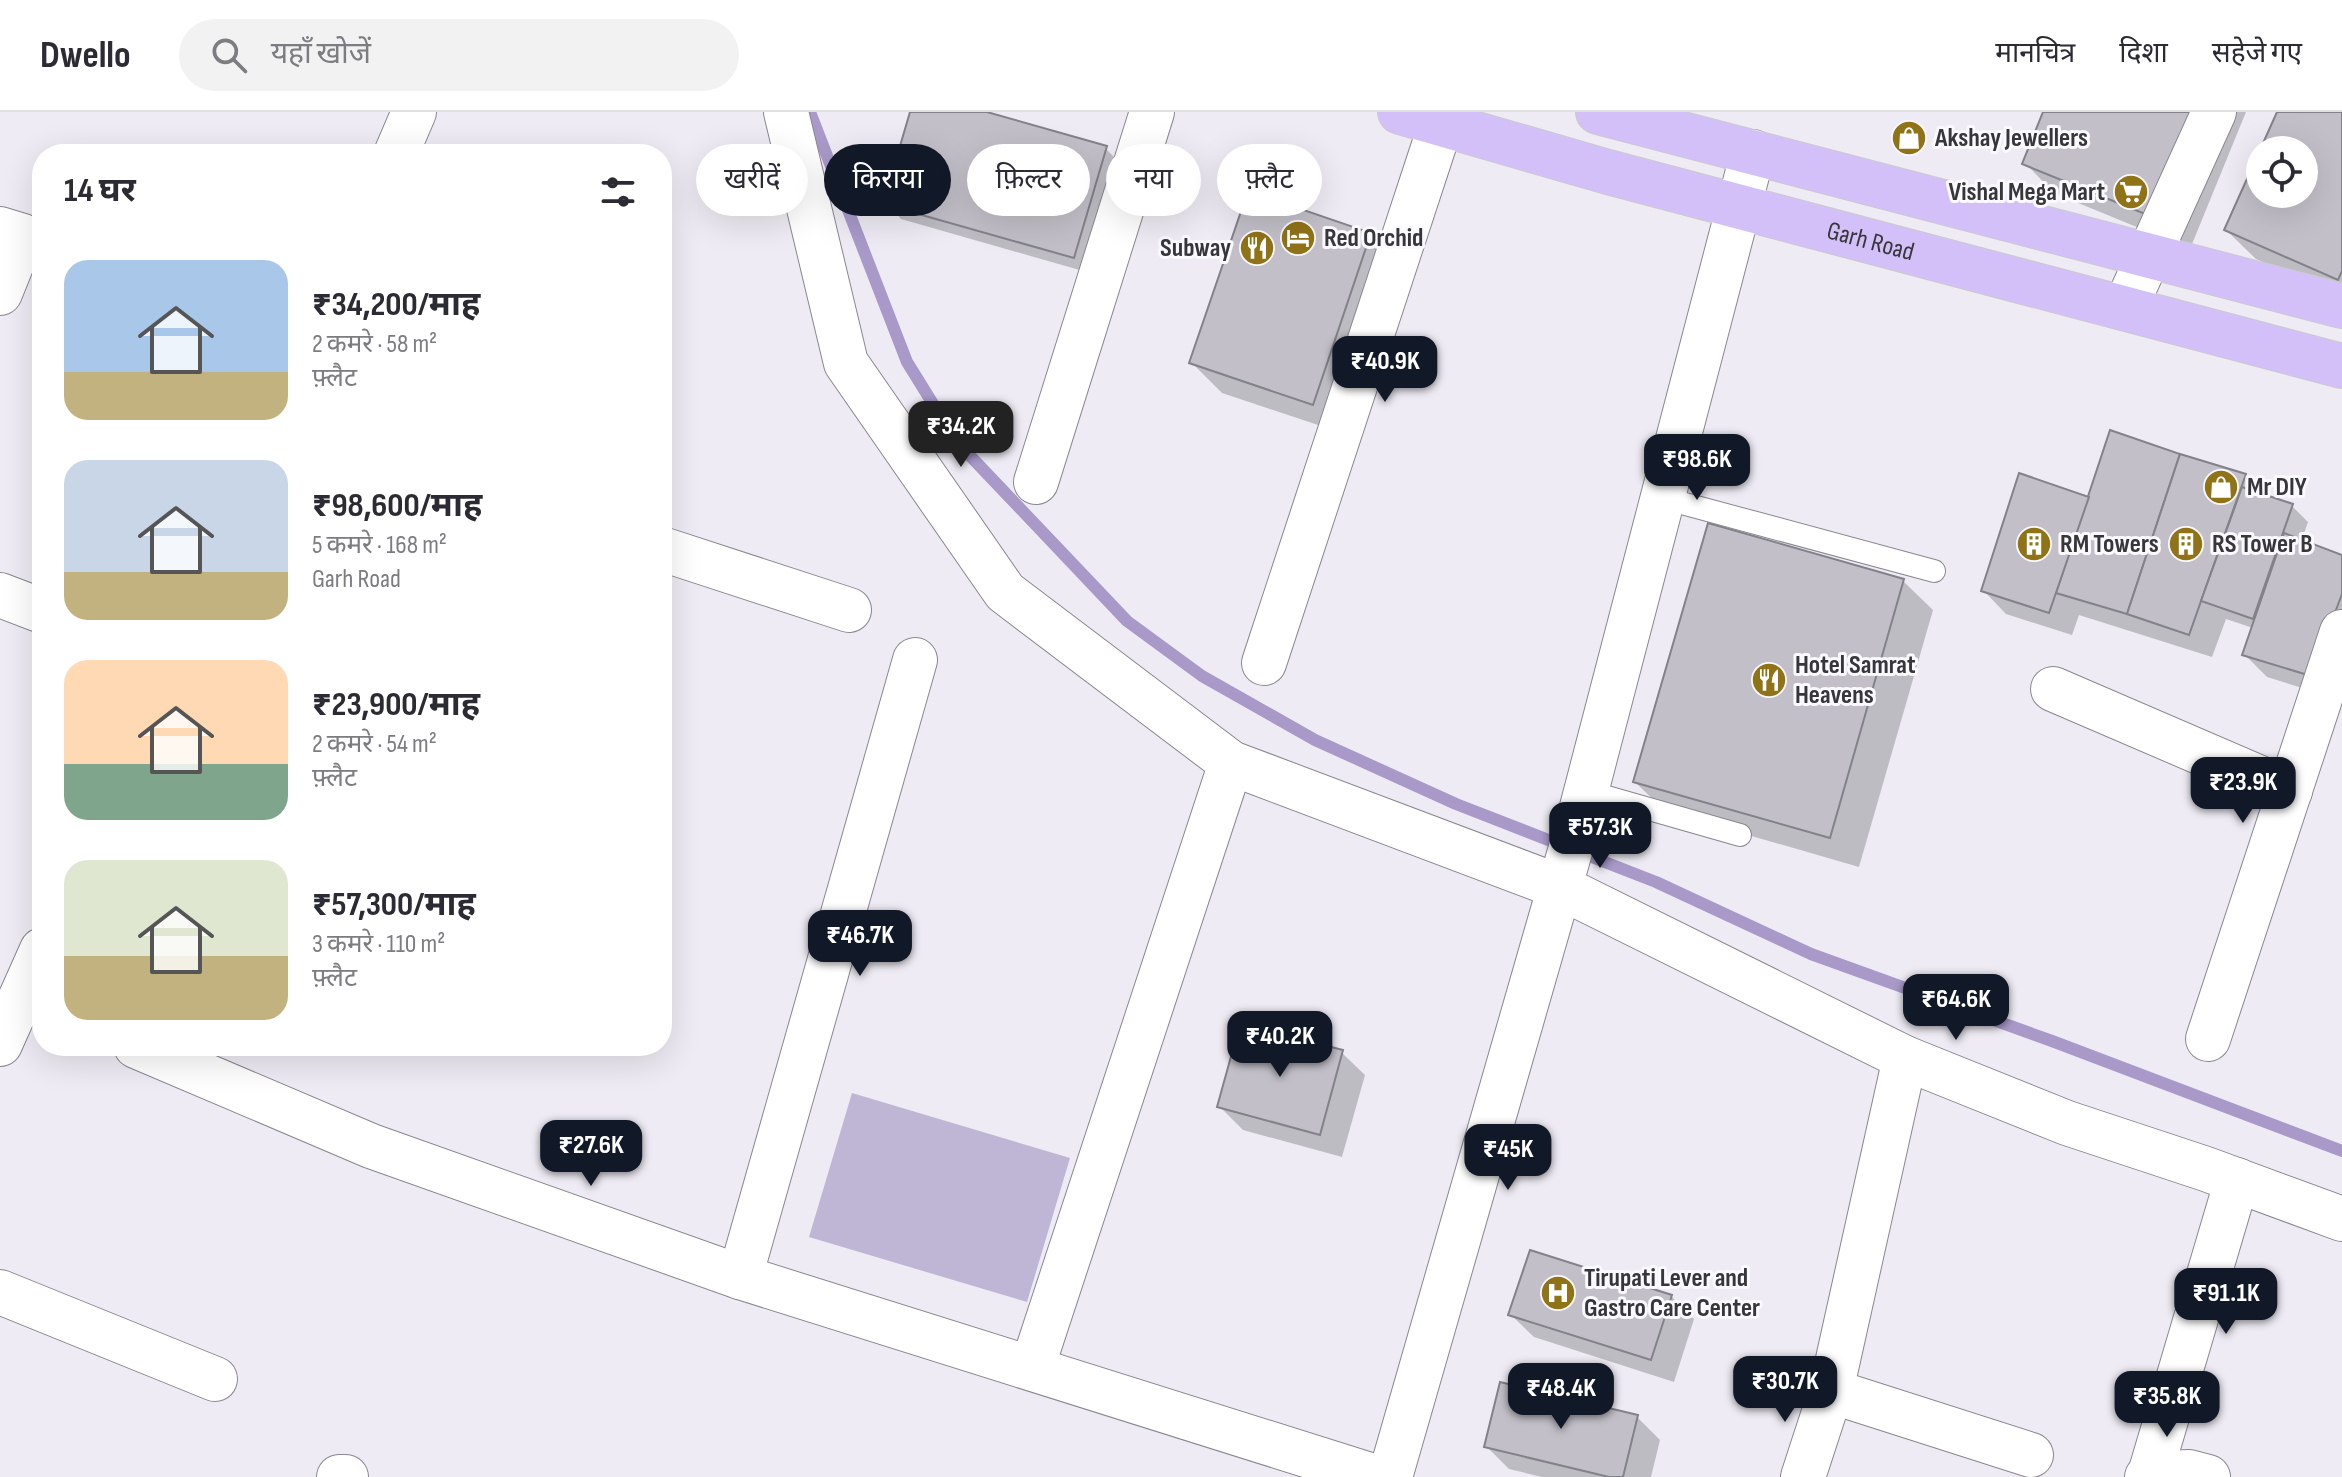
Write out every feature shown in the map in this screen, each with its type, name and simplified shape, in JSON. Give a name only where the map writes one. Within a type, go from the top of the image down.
[{"type":"main road","points":[[1598,112],[2342,306]]},
{"type":"main road","name":"Garh Road","points":[[1420,118],[1608,172],[2342,366]]},
{"type":"street","points":[[400,144],[414,112]]},
{"type":"street","points":[[786,112],[846,363],[1005,592],[1231,763],[1560,887],[1905,1058],[2067,1123],[2342,1219]]},
{"type":"street","points":[[1036,482],[1152,112]]},
{"type":"street","points":[[2125,308],[2214,112]]},
{"type":"street","points":[[1264,663],[1420,118]]},
{"type":"street","points":[[1390,1477],[1575,834],[1753,152]]},
{"type":"street","points":[[0,229],[23,236],[0,293]]},
{"type":"street","points":[[672,552],[849,610]]},
{"type":"street","points":[[0,595],[32,607]]},
{"type":"street","points":[[2208,1039],[2342,632]]},
{"type":"street","points":[[740,1277],[915,660]]},
{"type":"street","points":[[2053,689],[2290,791]]},
{"type":"street","points":[[1032,1368],[1231,763]]},
{"type":"street","points":[[0,1044],[32,1001]]},
{"type":"street","points":[[160,1056],[371,1146],[740,1277],[1376,1477]]},
{"type":"street","points":[[1803,1477],[1831,1391],[1905,1058]]},
{"type":"street","points":[[2208,1477],[2189,1472],[2148,1475],[2237,1180]]},
{"type":"street","points":[[0,1292],[215,1379]]},
{"type":"street","points":[[1831,1391],[2031,1455]]},
{"type":"street","points":[[339,1477],[346,1477]]},
{"type":"lane","points":[[1663,498],[1934,571]]},
{"type":"lane","points":[[1586,791],[1740,835]]},
{"type":"shaded area","points":[[852,1093],[1070,1158],[1027,1302],[809,1237]]},
{"type":"building","points":[[910,112],[987,112],[1106,146],[1090,204],[1090,144],[967,144],[967,216],[1086,216],[1074,258],[925,216],[951,216],[951,144],[901,144]]},
{"type":"building","name":"Vishal Mega Mart","points":[[2043,112],[2205,112],[2160,220],[2022,164]]},
{"type":"building","points":[[2277,112],[2342,112],[2342,271],[2338,280],[2224,230],[2246,181],[2246,208],[2318,208],[2318,136],[2266,136]]},
{"type":"building","points":[[1239,216],[1321,216],[1371,233],[1313,405],[1189,363]]},
{"type":"building","points":[[2110,430],[2180,454],[2127,614],[2056,593]]},
{"type":"building","name":"RS Tower B","points":[[2180,454],[2246,474],[2189,635],[2127,614]]},
{"type":"building","name":"RM Towers","points":[[2019,473],[2089,497],[2049,613],[1981,591]]},
{"type":"building","points":[[2242,487],[2293,504],[2253,619],[2201,601]]},
{"type":"building","name":"Hotel Samrat Heavens","points":[[1708,523],[1904,579],[1830,838],[1633,782]]},
{"type":"building","points":[[2284,533],[2342,555],[2342,594],[2311,676],[2242,655]]},
{"type":"building","points":[[1240,1024],[1343,1050],[1320,1135],[1217,1107]]},
{"type":"building","points":[[1530,1250],[1672,1295],[1651,1360],[1508,1315]]},
{"type":"building","points":[[1500,1382],[1638,1415],[1623,1477],[1609,1477],[1484,1447]]},
{"type":"waterway","points":[[810,112],[907,362],[956,441],[1127,621],[1202,676],[1315,740],[1456,804],[1656,882],[1811,954],[2342,1151]]},
{"type":"place","name":"Akshay Jewellers","points":[[1909,138]]},
{"type":"place","name":"Vishal Mega Mart","points":[[2131,192]]},
{"type":"place","name":"Red Orchid","points":[[1298,238]]},
{"type":"place","name":"Subway","points":[[1257,248]]},
{"type":"place","name":"Mr DIY","points":[[2221,487]]},
{"type":"place","name":"RM Towers","points":[[2034,544]]},
{"type":"place","name":"RS Tower B","points":[[2186,544]]},
{"type":"place","name":"Hotel Samrat Heavens","points":[[1769,680]]},
{"type":"place","name":"Tirupati Lever and Gastro Care Center","points":[[1558,1293]]}]
